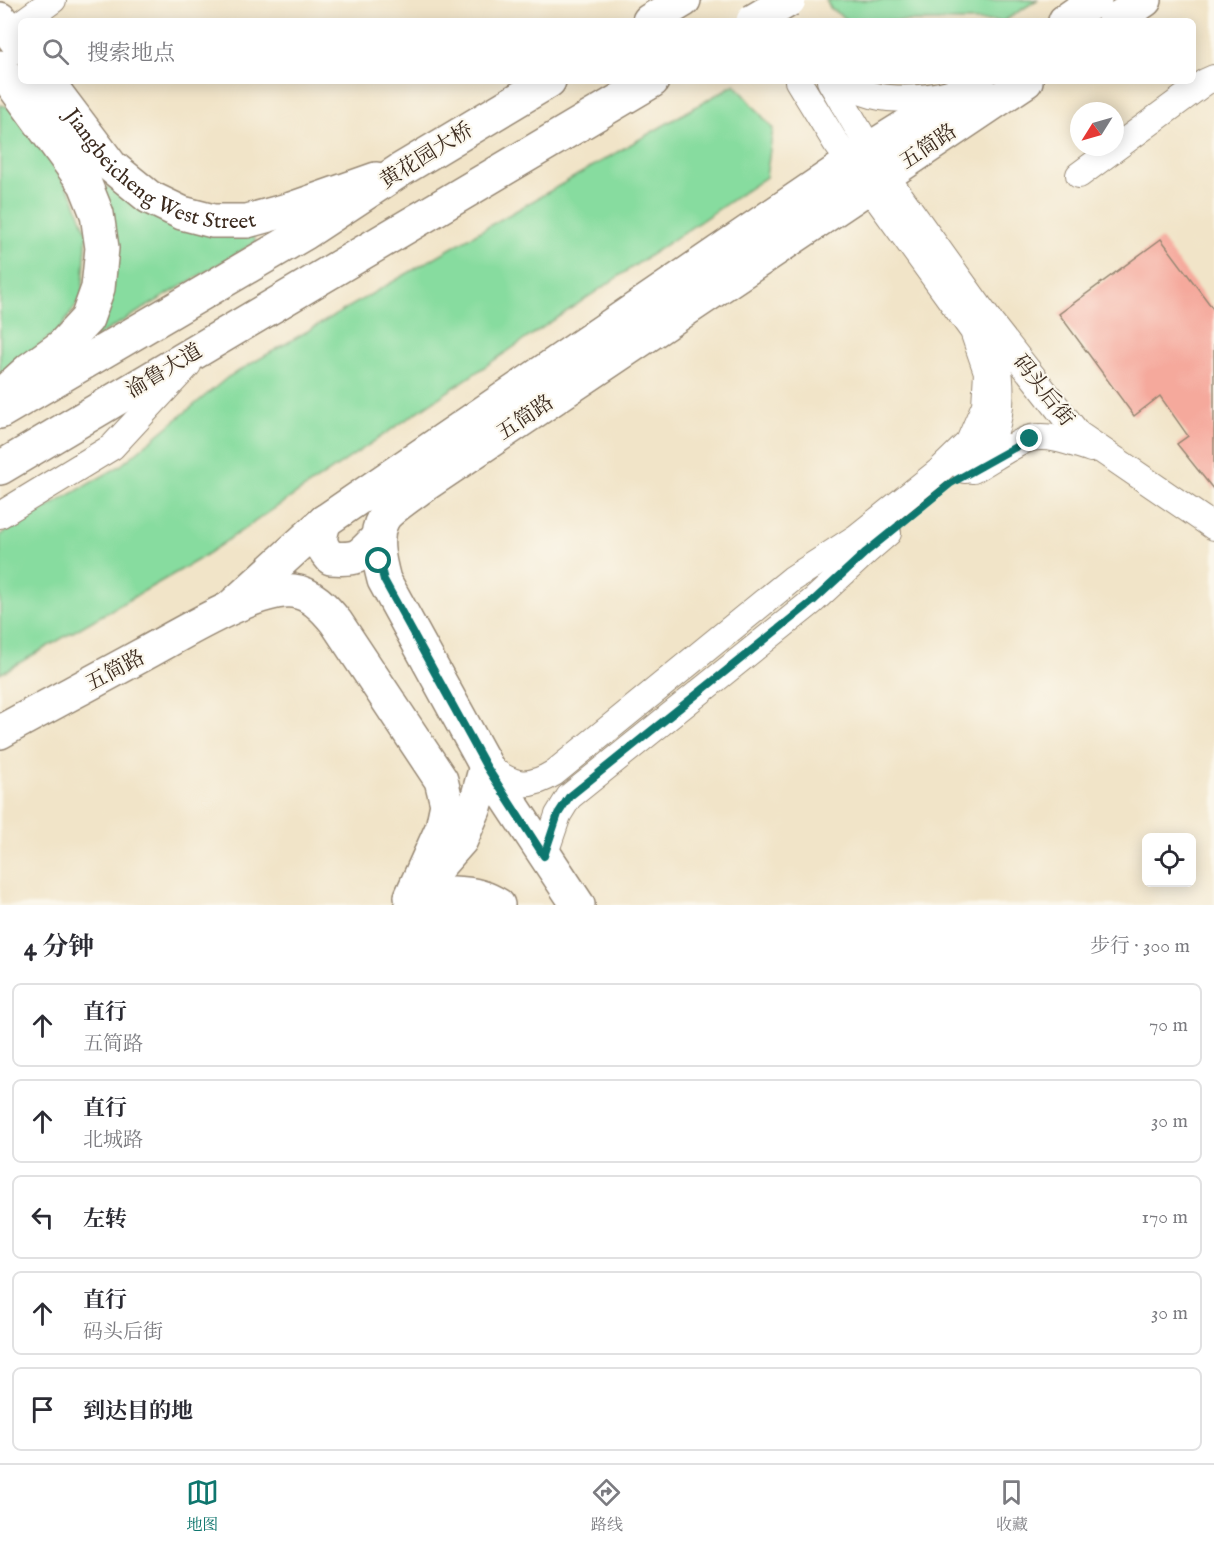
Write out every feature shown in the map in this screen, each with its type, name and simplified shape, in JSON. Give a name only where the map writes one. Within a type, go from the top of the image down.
[{"type":"main road","points":[[654,18],[684,0]]},
{"type":"main road","points":[[758,18],[789,0]]},
{"type":"main road","points":[[1069,18],[1095,0]]},
{"type":"main road","points":[[1118,18],[1145,0]]},
{"type":"main road","name":"Jiangbeicheng West Street","points":[[0,68],[86,184],[97,214],[102,248],[98,288],[87,320],[62,346],[30,369],[0,396]]},
{"type":"main road","name":"Jiangbeicheng West Street","points":[[49,84],[111,166],[149,197],[182,213],[213,221],[298,221]]},
{"type":"main road","name":"黄花园大桥","points":[[298,221],[399,171],[544,84]]},
{"type":"main road","name":"渝鲁大道","points":[[0,468],[647,84]]},
{"type":"main road","name":"五简路","points":[[378,537],[384,517],[420,488],[868,168],[974,84]]},
{"type":"main road","name":"五简路","points":[[230,608],[325,521],[868,168],[1021,84]]},
{"type":"main road","points":[[0,412],[298,221]]},
{"type":"main road","points":[[325,521],[320,537],[324,551],[331,558],[351,560],[364,553],[378,537]]},
{"type":"main road","points":[[378,537],[379,561],[384,580],[486,766],[578,905]]},
{"type":"main road","name":"五简路","points":[[0,732],[230,608],[274,592],[293,591],[308,596],[323,606],[336,622],[441,780],[447,804],[442,828],[406,901]]},
{"type":"main road","points":[[406,901],[461,840],[475,807],[486,766]]},
{"type":"main road","points":[[406,901],[449,892],[488,898],[498,905]]},
{"type":"street","points":[[29,18],[53,0]]},
{"type":"street","points":[[748,0],[759,18]]},
{"type":"street","points":[[783,0],[793,18]]},
{"type":"street","points":[[1079,175],[1214,78]]},
{"type":"street","points":[[486,766],[506,780],[523,785],[540,781],[554,773],[792,579],[857,537],[938,472],[969,441],[985,405],[987,372],[973,331],[868,168],[800,84]]},
{"type":"street","points":[[831,84],[868,168]]},
{"type":"street","points":[[849,84],[873,95],[922,99],[974,84]]},
{"type":"street","name":"码头后街","points":[[868,168],[1078,434],[1214,527]]},
{"type":"street","points":[[544,856],[558,814],[569,797],[813,601],[866,552],[950,483],[979,456],[994,435],[1000,403],[996,345],[988,320]]},
{"type":"street","points":[[0,515],[112,447],[205,346]]},
{"type":"street","name":"码头后街","points":[[950,483],[1030,439],[1046,437],[1062,440],[1106,454]]},
{"type":"green space","points":[[826,0],[1037,0],[1009,18],[844,18],[831,9]]},
{"type":"green space","points":[[735,84],[773,129],[766,177],[198,560],[0,674],[0,535],[120,466],[228,377]]},
{"type":"green space","points":[[0,105],[13,108],[73,196],[87,233],[82,297],[60,329],[0,376]]},
{"type":"green space","points":[[106,186],[253,235],[256,242],[93,337],[103,189]]},
{"type":"building","points":[[1161,239],[1214,310],[1214,490],[1177,444],[1188,436],[1160,396],[1134,416],[1059,314]]},
{"type":"route","points":[[379,561],[384,580],[486,766],[544,856],[558,814],[569,797],[813,601],[866,552],[951,483],[1030,439]]}]
